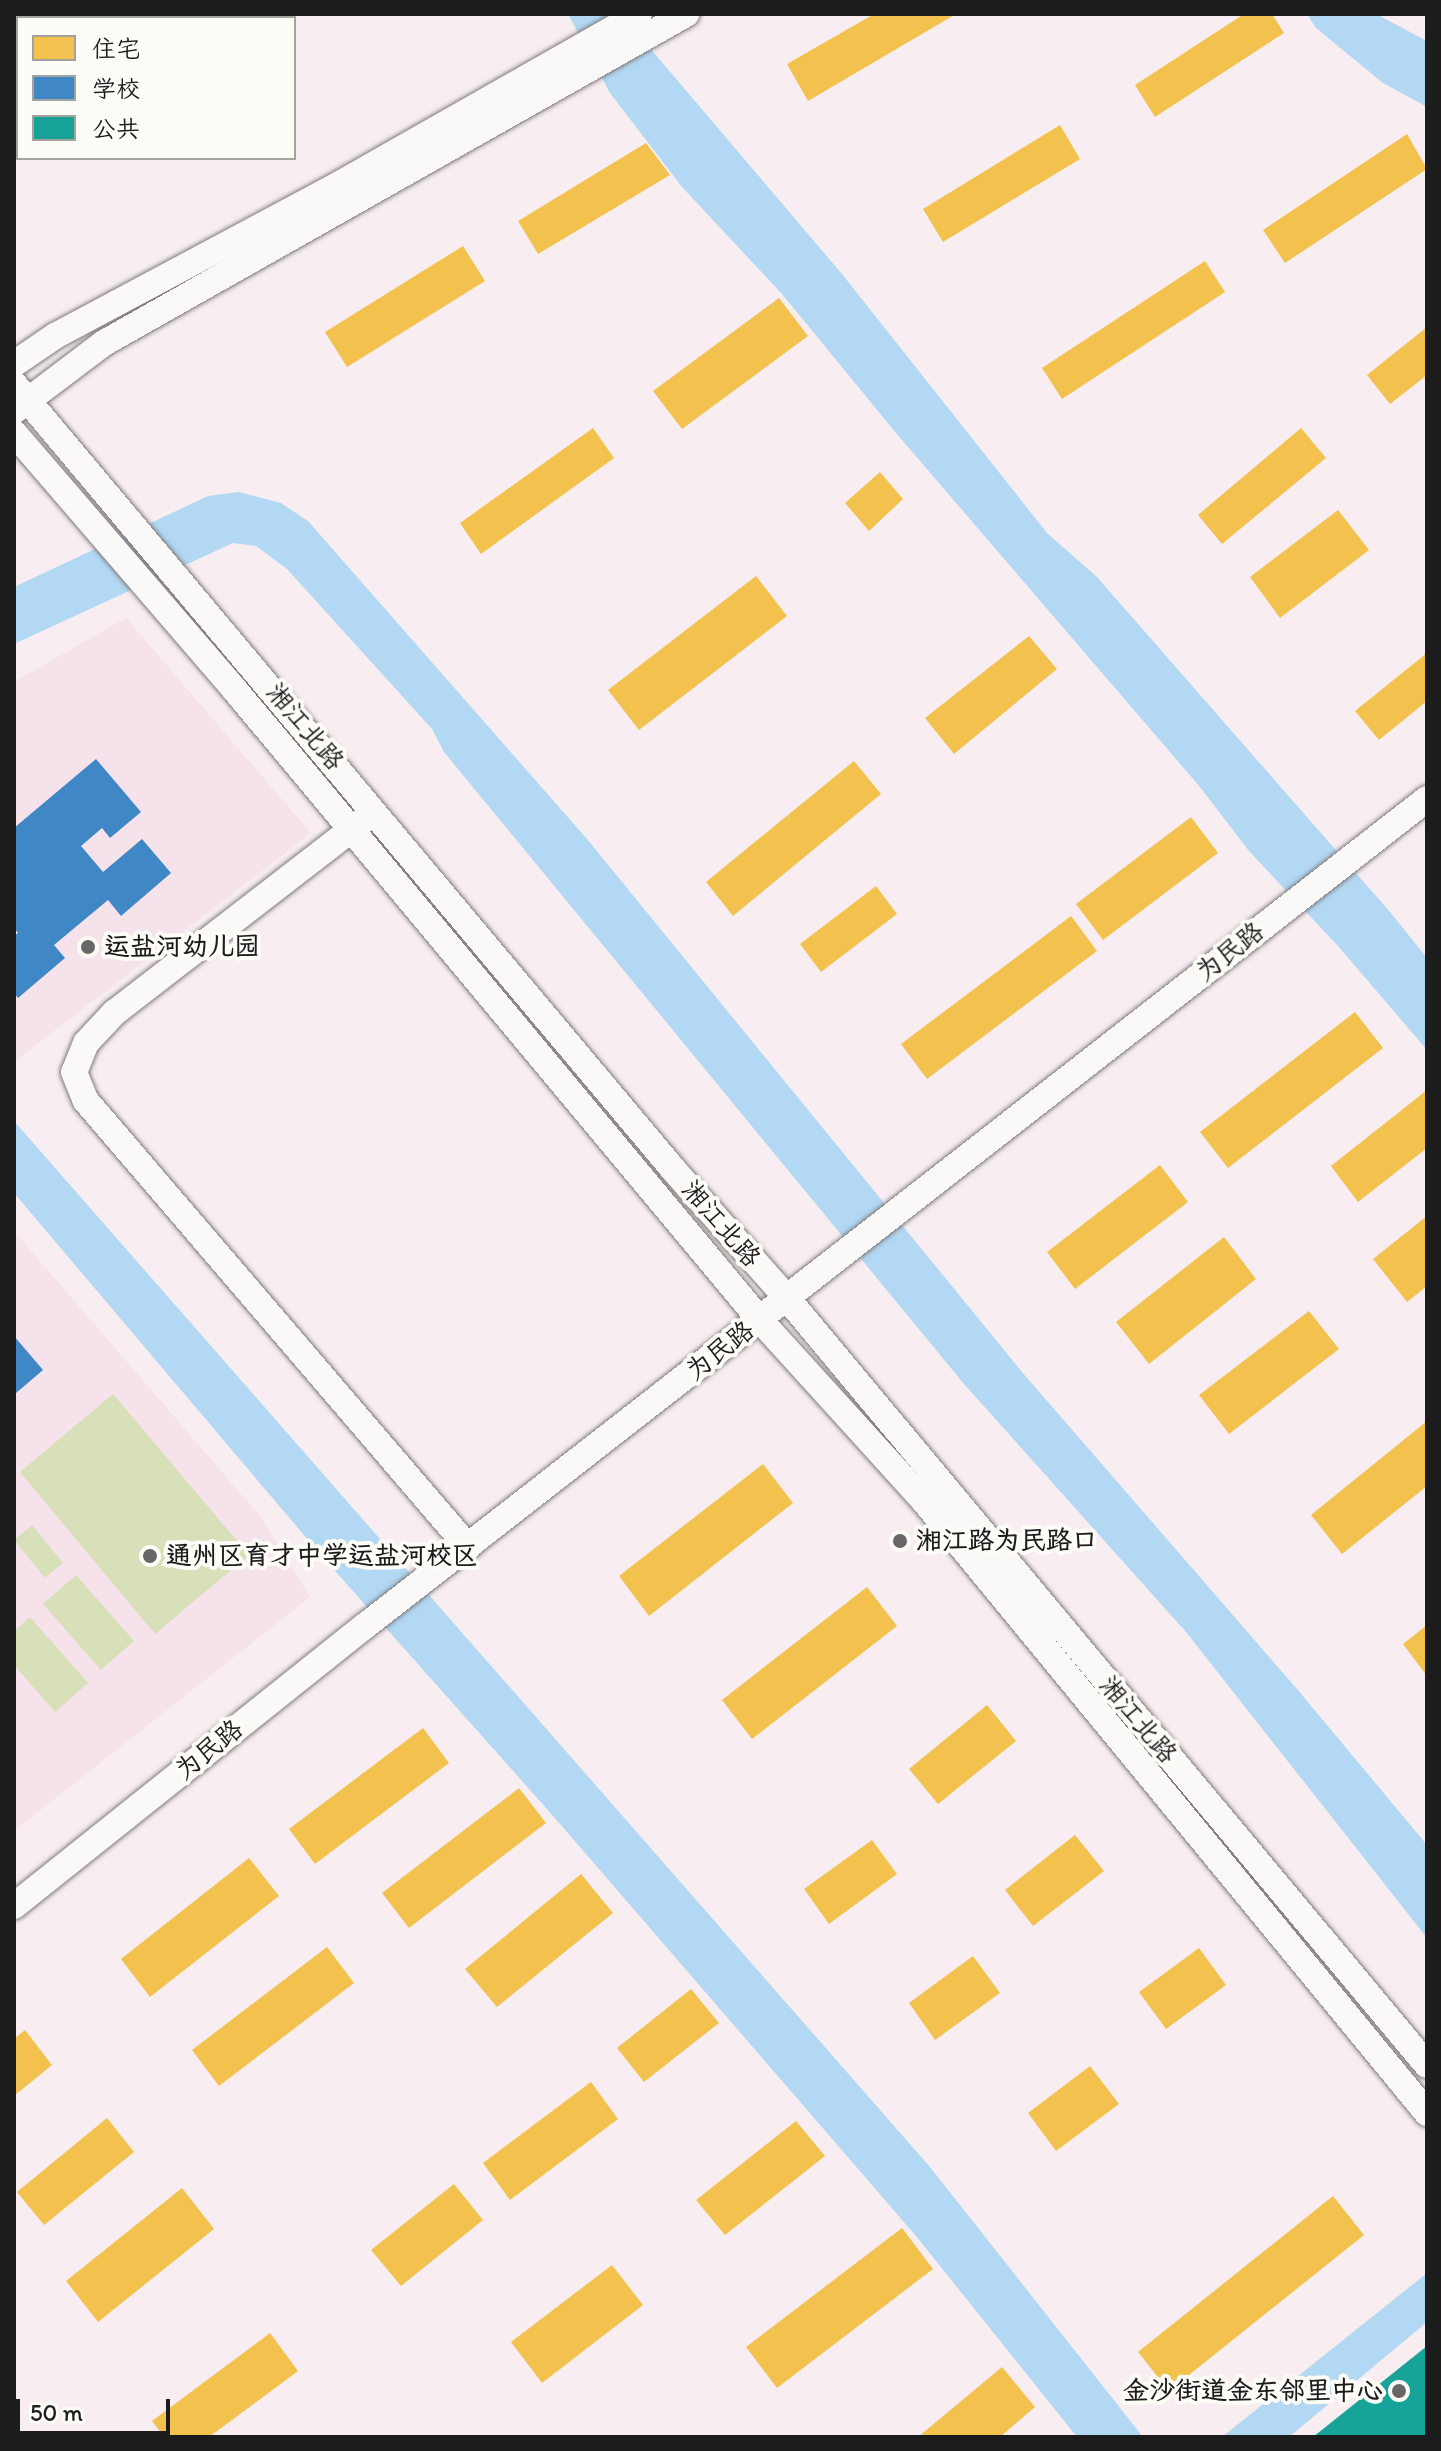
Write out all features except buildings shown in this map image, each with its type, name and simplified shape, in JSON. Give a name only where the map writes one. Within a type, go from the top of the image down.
[{"type":"street","points":[[19,399],[104,343],[650,21],[686,14]]},
{"type":"street","points":[[14,364],[55,336],[338,185],[565,71]]},
{"type":"street","name":"湘江北路","points":[[19,399],[135,526],[672,1168],[786,1297],[1427,2065]]},
{"type":"street","name":"湘江北路","points":[[14,433],[351,829],[760,1320],[925,1502],[1427,2113]]},
{"type":"street","name":"为民路","points":[[14,1906],[365,1626],[760,1320],[904,1203],[1427,799]]},
{"type":"street","points":[[375,811],[115,1012],[86,1043],[74,1072],[86,1101],[468,1547]]},
{"type":"shaded area","name":"运盐河幼儿园","points":[[126,618],[311,833],[14,1062],[14,682]]},
{"type":"shaded area","name":"通州区育才中学运盐河校区","points":[[14,1231],[260,1516],[310,1597],[14,1831]]},
{"type":"green space","points":[[113,1394],[249,1555],[155,1634],[20,1472]]},
{"type":"green space","points":[[32,1525],[63,1563],[45,1578],[14,1540]]},
{"type":"green space","points":[[76,1575],[134,1641],[101,1670],[43,1604]]},
{"type":"green space","points":[[30,1617],[88,1683],[55,1712],[14,1665],[14,1631]]},
{"type":"water","points":[[568,14],[621,14],[842,274],[1047,533],[1097,577],[1390,912],[1427,958],[1427,1050],[1338,946],[1249,851],[1200,787],[896,433],[782,294],[682,187],[610,93]]},
{"type":"water","points":[[1307,14],[1376,14],[1427,41],[1427,107],[1383,83],[1316,28]]},
{"type":"water","points":[[239,492],[281,503],[308,521],[587,839],[1022,1372],[1297,1689],[1427,1845],[1427,1938],[1186,1632],[964,1384],[444,752],[432,729],[287,569],[256,546],[233,543],[14,644],[14,587],[208,496]]},
{"type":"water","points":[[14,1121],[930,2167],[1143,2437],[1077,2437],[916,2236],[554,1817],[320,1554],[14,1193]]},
{"type":"water","points":[[1427,2273],[1427,2322],[1289,2437],[1222,2437]]},
{"type":"place","name":"运盐河幼儿园","points":[[88,947]]},
{"type":"place","name":"湘江路为民路口","points":[[900,1541]]},
{"type":"place","name":"通州区育才中学运盐河校区","points":[[150,1556]]},
{"type":"place","name":"金沙街道金东邻里中心","points":[[1399,2391]]}]
